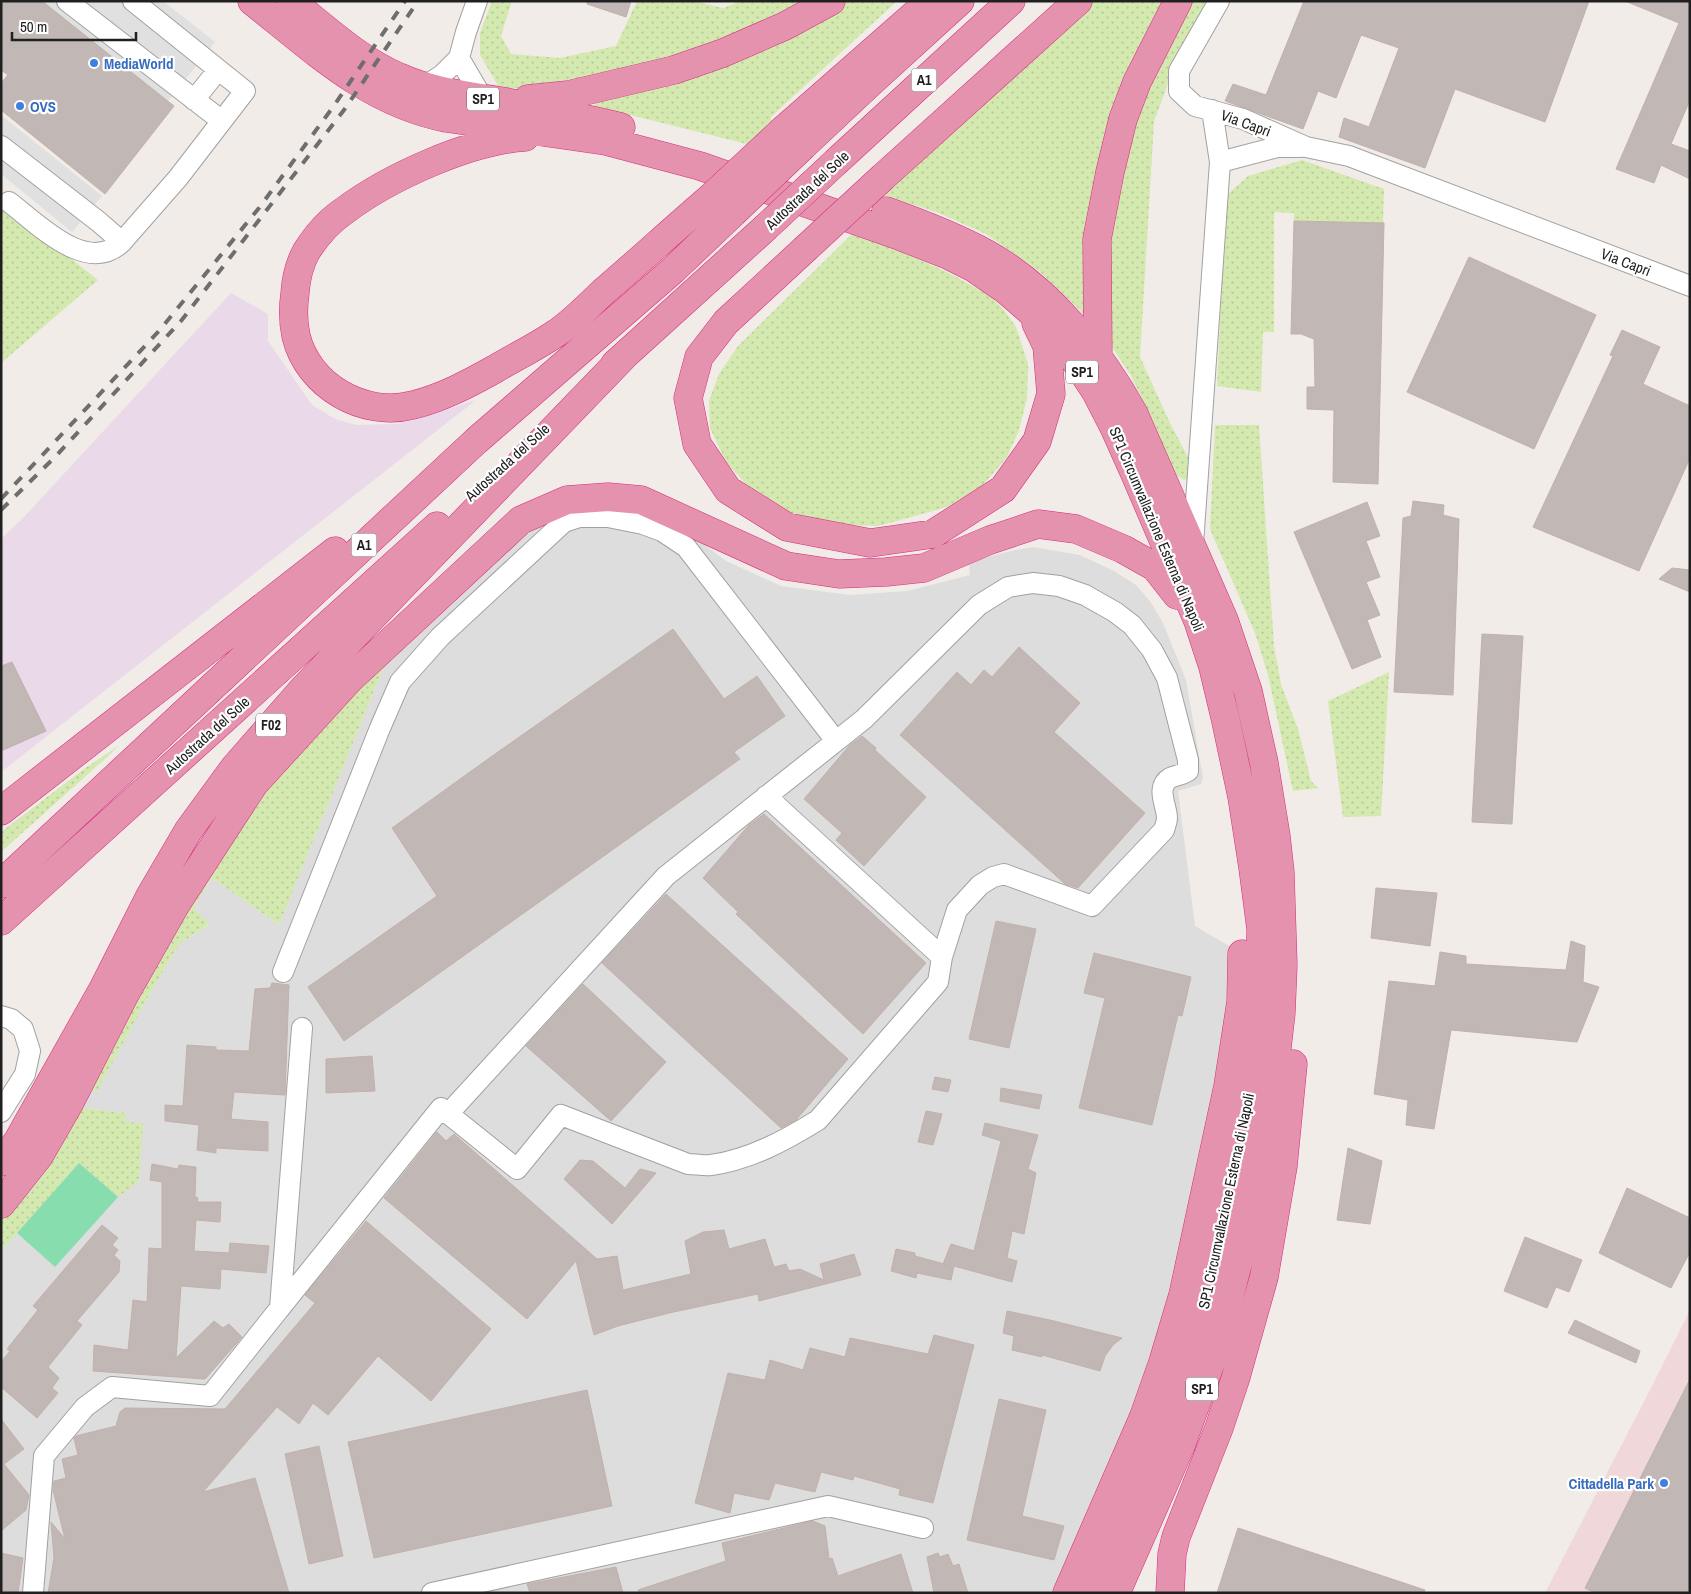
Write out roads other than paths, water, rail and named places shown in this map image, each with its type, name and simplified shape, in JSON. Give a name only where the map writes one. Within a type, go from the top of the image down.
[{"type":"highway","name":"SP1 Circumvallazione Esterna di Napoli","points":[[252,1],[339,70],[404,107],[424,114],[446,118],[606,141],[700,166],[897,235],[948,255],[974,268],[1006,290],[1030,311],[1076,362],[1096,392],[1128,458],[1198,621],[1213,667],[1242,797],[1261,929],[1260,1014],[1250,1095],[1217,1258],[1203,1310],[1157,1444],[1144,1499],[1116,1593]]},
{"type":"highway","name":"SP1 Circumvallazione Esterna di Napoli","points":[[291,1],[358,54],[399,77],[425,86],[553,111],[698,146],[930,226],[988,255],[1032,287],[1073,326],[1098,357],[1117,384],[1134,414],[1224,620],[1248,691],[1269,791],[1280,872],[1284,965],[1282,1013],[1271,1100],[1247,1227],[1211,1362],[1181,1445],[1144,1499],[1076,1589]]},
{"type":"highway","points":[[493,100],[568,94],[674,70],[732,49],[785,26],[831,1]]},
{"type":"highway","points":[[571,136],[514,138],[494,142],[457,154],[390,183],[343,211],[322,230],[306,253],[296,279],[293,308],[299,345],[321,380],[343,396],[357,402],[385,408],[412,406],[472,382],[556,334],[710,198],[793,139],[930,1]]},
{"type":"highway","name":"Autostrada del Sole","points":[[1,884],[476,441],[673,270],[733,213],[793,139],[869,84],[960,1]]},
{"type":"highway","name":"Autostrada del Sole","points":[[1,921],[764,229],[1011,1]]},
{"type":"highway","points":[[1030,311],[1047,346],[1051,394],[1037,441],[1003,489],[933,534],[870,543],[787,527],[728,490],[697,444],[688,398],[699,357],[726,322],[1078,1]]},
{"type":"highway","points":[[1098,357],[1097,240],[1110,172],[1123,119],[1138,82],[1178,1]]},
{"type":"highway","name":"F02","points":[[1,1162],[17,1142],[103,989],[150,896],[188,831],[234,768],[302,689],[628,352]]},
{"type":"highway","points":[[1,811],[476,441]]},
{"type":"highway","points":[[1,1204],[39,1156],[70,1102],[125,994],[176,904],[254,784],[349,680],[521,520],[567,500],[608,497],[641,500],[786,566],[839,574],[924,568],[990,540],[1038,524],[1076,529],[1123,549],[1155,567],[1198,621]]},
{"type":"highway","points":[[1076,1589],[1144,1416],[1163,1362],[1184,1296],[1196,1240],[1228,1086],[1240,1002],[1242,952],[1242,797]]},
{"type":"highway","points":[[1170,1590],[1172,1554],[1176,1537],[1206,1463],[1235,1380],[1264,1277],[1275,1220],[1293,1080],[1294,1035],[1294,993],[1291,958],[1281,896]]},
{"type":"street","points":[[67,1],[222,121]]},
{"type":"street","points":[[9,202],[66,246],[84,253],[106,253],[122,242],[178,178],[245,91],[133,1]]},
{"type":"street","points":[[425,86],[442,75],[459,58],[477,1]]},
{"type":"street","points":[[1212,110],[1195,106],[1179,91],[1179,71],[1219,1]]},
{"type":"street","points":[[459,58],[493,100]]},
{"type":"street","points":[[194,100],[218,70]]},
{"type":"street","name":"Via Capri","points":[[1192,546],[1220,162],[1212,110],[1243,119],[1306,146],[1349,156],[1690,286]]},
{"type":"street","points":[[1,146],[122,242]]},
{"type":"street","points":[[1220,162],[1277,147],[1306,146]]},
{"type":"street","points":[[283,972],[400,682],[440,637],[564,522],[579,517],[608,517],[626,520],[662,531],[686,547],[836,741]]},
{"type":"street","points":[[33,1593],[44,1456],[86,1407],[112,1387],[210,1396],[441,1108],[448,1114],[516,1170],[561,1115],[688,1164],[710,1166],[755,1153],[792,1136],[818,1120],[938,982],[942,957],[957,910],[980,886],[993,877],[1004,874],[1092,906],[1164,830],[1167,820],[1162,791],[1164,784],[1170,778],[1180,776],[1188,770],[1188,760],[1168,678],[1152,650],[1132,625],[1115,612],[1085,595],[1059,586],[1033,582],[1008,588],[979,605],[864,718],[666,876],[448,1114]]},
{"type":"street","points":[[766,796],[942,957]]},
{"type":"street","points":[[1,1016],[10,1018],[23,1029],[30,1051],[25,1074],[1,1112]]},
{"type":"street","points":[[280,1308],[302,1028]]},
{"type":"street","points":[[432,1593],[828,1506],[923,1528]]},
{"type":"railway","points":[[1,499],[159,331],[259,208],[333,107],[405,1]]},
{"type":"railway","points":[[1,510],[55,457],[181,321],[344,110],[418,1]]},
{"type":"place","name":"MediaWorld","points":[[94,63]]},
{"type":"place","name":"OVS","points":[[20,106]]},
{"type":"place","name":"Cittadella Park","points":[[1664,1483]]}]
